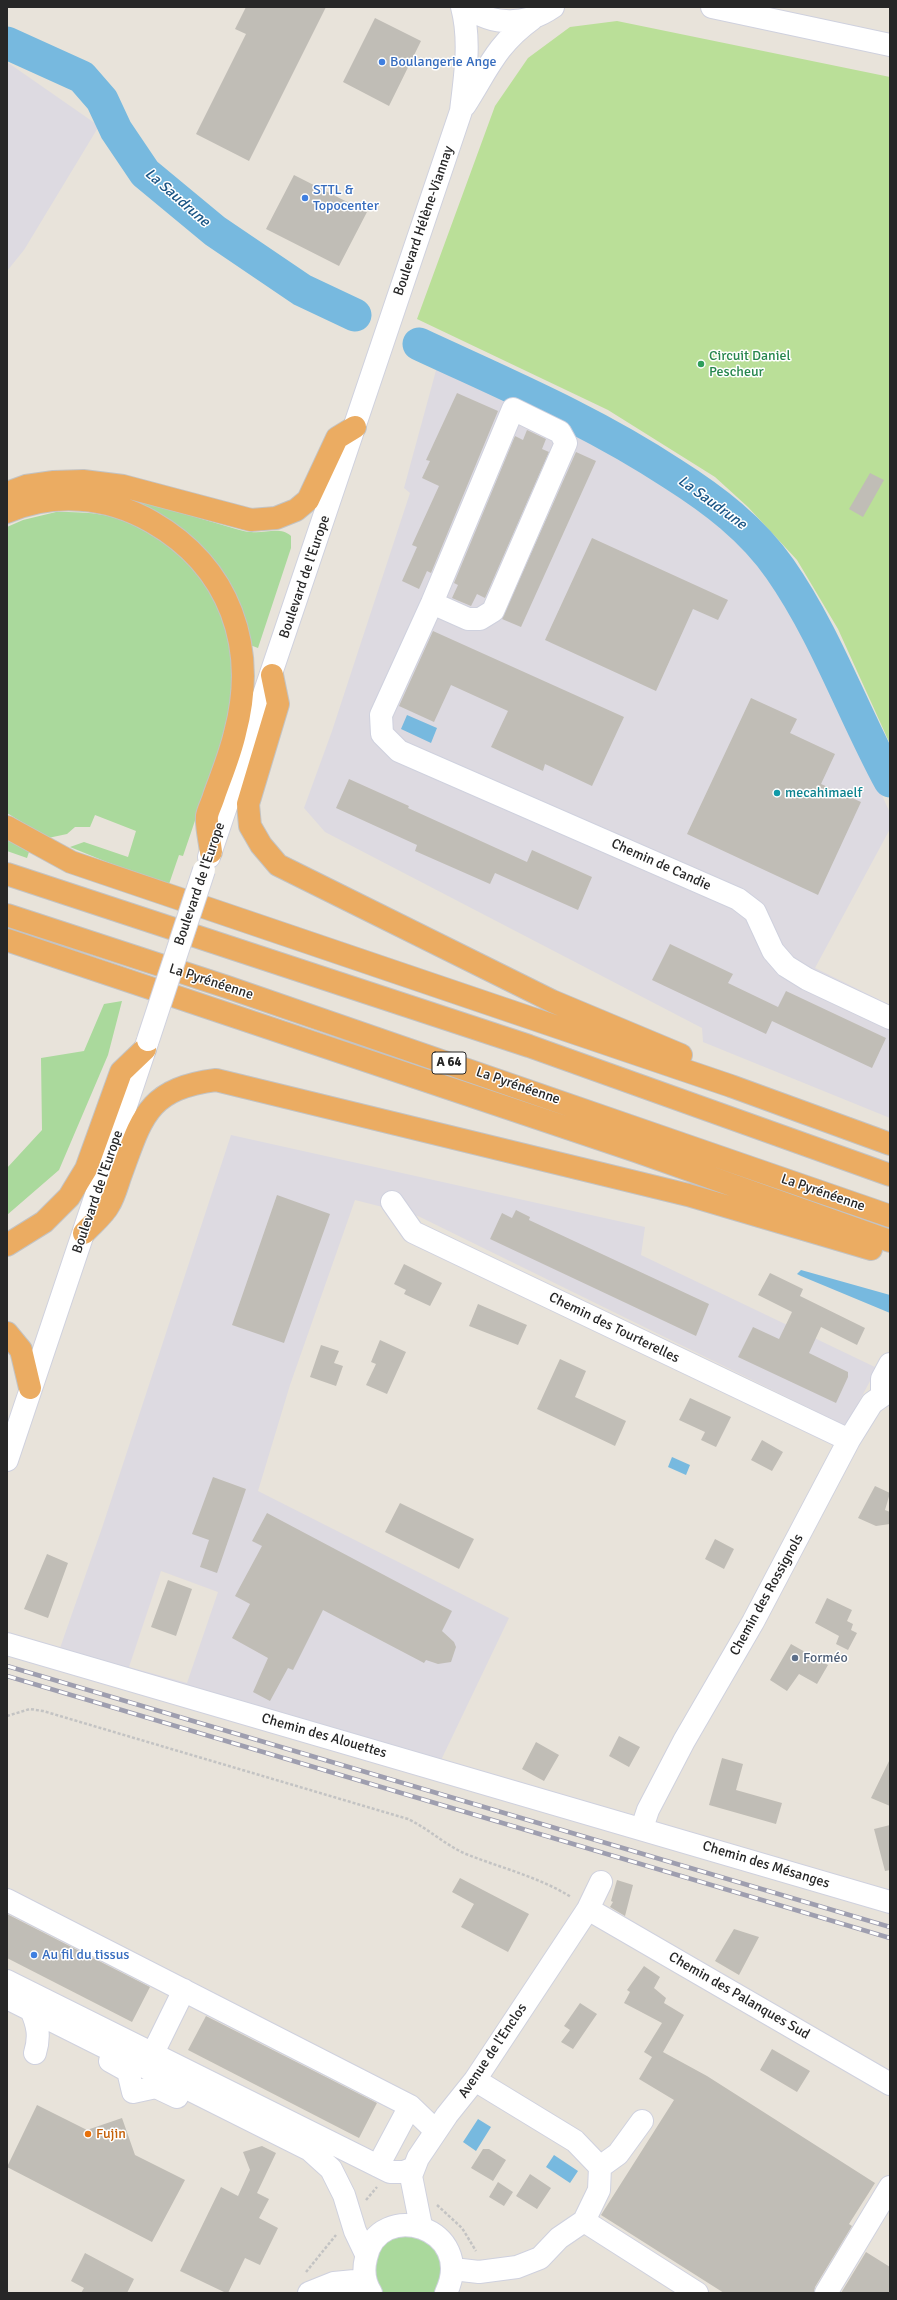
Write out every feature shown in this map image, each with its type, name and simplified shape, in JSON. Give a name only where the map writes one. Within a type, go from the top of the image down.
[{"type":"highway","points":[[7,493],[26,486],[54,482],[83,481],[123,486],[251,520],[276,518],[296,510],[308,500],[337,438],[355,427]]},
{"type":"highway","points":[[7,512],[26,504],[56,499],[86,500],[115,506],[142,516],[163,528],[189,548],[215,578],[226,597],[236,626],[244,660],[243,700],[235,735],[207,816],[208,861]]},
{"type":"highway","points":[[272,674],[278,704],[248,804],[250,826],[261,845],[278,865],[552,1001],[710,1067],[731,1086]]},
{"type":"highway","points":[[7,827],[71,862],[731,1086],[890,1144]]},
{"type":"highway","points":[[7,874],[529,1046],[890,1175]]},
{"type":"highway","name":"La Pyrénéenne","points":[[7,915],[355,1031],[890,1216]]},
{"type":"highway","points":[[7,940],[636,1151],[890,1241]]},
{"type":"highway","points":[[7,1245],[44,1222],[70,1197],[86,1170],[121,1072],[147,1045]]},
{"type":"highway","points":[[84,1233],[109,1206],[142,1119],[156,1102],[175,1090],[196,1083],[216,1080],[688,1194],[890,1254]]},
{"type":"highway","points":[[7,1333],[21,1350],[30,1388]]},
{"type":"street","name":"Boulevard Hélène-Viannay","points":[[461,111],[467,49],[466,24],[462,7]]},
{"type":"street","points":[[468,7],[476,13],[494,20],[513,22],[532,19]]},
{"type":"street","name":"Boulevard Hélène-Viannay","points":[[387,332],[461,111],[490,60],[514,32],[532,19],[553,7]]},
{"type":"street","points":[[712,7],[890,44]]},
{"type":"street","name":"Boulevard de l'Europe","points":[[7,1460],[387,332]]},
{"type":"street","points":[[513,409],[560,432],[566,444],[493,611],[480,619],[468,619],[432,603],[513,409]]},
{"type":"street","name":"Chemin de Candie","points":[[432,603],[381,715],[382,734],[399,751],[738,899],[755,912],[773,951],[786,966],[807,979],[890,1018]]},
{"type":"street","name":"Chemin des Tourterelles","points":[[392,1202],[413,1232],[849,1440]]},
{"type":"street","name":"Chemin des Rossignols","points":[[642,1828],[648,1810],[684,1741],[753,1622],[849,1440],[872,1403],[886,1397],[882,1379],[890,1364]]},
{"type":"street","name":"Chemin des Alouettes","points":[[7,1644],[642,1828]]},
{"type":"street","name":"Chemin des Mésanges","points":[[642,1828],[890,1902]]},
{"type":"street","name":"Avenue de l'Enclos","points":[[421,2226],[411,2176],[418,2158],[436,2131],[475,2080],[588,1909],[601,1882]]},
{"type":"street","points":[[7,1900],[410,2106],[436,2131]]},
{"type":"street","name":"Chemin des Palanques Sud","points":[[588,1909],[890,2084]]},
{"type":"street","points":[[7,1981],[390,2172],[404,2172],[414,2168]]},
{"type":"street","points":[[152,2054],[184,1990]]},
{"type":"street","points":[[7,1998],[218,2106],[310,2150],[331,2169],[344,2195],[355,2231],[366,2254]]},
{"type":"street","points":[[31,2010],[36,2022],[39,2040],[35,2053]]},
{"type":"street","points":[[453,2269],[480,2272],[517,2267],[540,2258],[559,2238],[584,2221],[598,2190],[600,2167],[575,2141],[475,2080]]},
{"type":"street","points":[[378,2166],[410,2106]]},
{"type":"street","points":[[600,2167],[618,2154],[642,2121]]},
{"type":"street","points":[[826,2293],[890,2188]]},
{"type":"street","points":[[584,2221],[698,2293]]},
{"type":"street","points":[[309,2293],[334,2283],[368,2286],[364,2267],[366,2254],[378,2237],[395,2226],[408,2224],[421,2226],[434,2233],[444,2243],[450,2255],[453,2269],[451,2282],[446,2293]]},
{"type":"path","points":[[7,1716],[30,1709],[43,1711],[408,1819],[425,1827],[465,1853],[555,1887],[588,1909]]},
{"type":"shaded area","points":[[7,62],[99,126],[24,250],[7,271]]},
{"type":"shaded area","points":[[438,363],[587,432],[704,502],[750,545],[802,617],[890,813],[890,829],[815,968],[890,1005],[890,1118],[703,1042],[702,1028],[325,832],[304,808],[332,731],[410,493],[404,488]]},
{"type":"shaded area","points":[[231,1135],[645,1227],[641,1255],[877,1368],[846,1426],[418,1216],[355,1200],[290,1385],[258,1491],[509,1618],[432,1779],[59,1651],[102,1528]],"holes":[[[161,1571],[218,1592],[187,1683],[129,1667]]]},
{"type":"green space","name":"Circuit Daniel Pescheur","points":[[617,21],[890,77],[890,744],[838,629],[797,560],[748,507],[715,477],[608,410],[417,319],[495,106],[528,58],[570,27]]},
{"type":"green space","points":[[106,496],[131,498],[245,531],[282,531],[291,536],[291,548],[258,648],[250,645],[242,613],[229,583],[211,556],[199,544],[186,534]]},
{"type":"green space","points":[[56,512],[104,515],[131,524],[159,540],[185,560],[204,581],[213,595],[226,628],[233,663],[234,681],[231,715],[183,856],[179,855],[168,887],[70,847],[84,842],[128,857],[136,831],[95,815],[90,827],[75,827],[67,834],[48,838],[7,813],[7,527],[23,520]]},
{"type":"green space","points":[[7,838],[29,852],[27,858],[7,851]]},
{"type":"green space","points":[[122,1001],[108,1055],[59,1170],[7,1215],[7,1168],[42,1130],[41,1058],[84,1051],[104,1004]]},
{"type":"green space","points":[[424,2235],[445,2264],[440,2287],[435,2293],[381,2293],[378,2291],[372,2256],[388,2237]]},
{"type":"water","points":[[407,715],[437,728],[431,743],[401,729]]},
{"type":"water","points":[[801,1270],[890,1295],[890,1313],[797,1274]]},
{"type":"water","points":[[672,1457],[690,1465],[686,1475],[668,1467]]},
{"type":"water","points":[[478,2119],[491,2127],[476,2151],[463,2142]]},
{"type":"water","points":[[554,2155],[578,2171],[570,2183],[546,2167]]},
{"type":"building","points":[[246,7],[326,7],[249,161],[196,134],[246,34],[235,29]]},
{"type":"building","name":"Boulangerie Ange","points":[[375,18],[421,41],[389,106],[343,82]]},
{"type":"building","points":[[294,175],[367,212],[339,266],[266,229]]},
{"type":"building","points":[[457,393],[498,411],[431,573],[427,571],[419,589],[402,581],[417,547],[412,545],[439,486],[422,478],[430,461],[426,460]]},
{"type":"building","points":[[527,430],[546,439],[542,449],[549,452],[485,598],[477,594],[471,606],[452,598],[458,585],[454,583],[515,436],[523,440]]},
{"type":"building","points":[[576,452],[596,461],[521,627],[502,619]]},
{"type":"building","points":[[870,473],[884,480],[863,517],[849,509]]},
{"type":"building","points":[[592,538],[728,600],[718,620],[693,609],[656,691],[545,640]]},
{"type":"building","points":[[433,631],[624,717],[592,786],[545,764],[543,771],[491,747],[508,711],[451,685],[434,722],[399,706]]},
{"type":"building","name":"mecahimaelf","points":[[751,698],[797,719],[790,733],[835,754],[821,784],[861,802],[818,895],[687,834]]},
{"type":"building","points":[[349,779],[409,806],[408,808],[527,862],[532,850],[592,877],[578,910],[495,873],[490,884],[415,851],[417,845],[336,808]]},
{"type":"building","points":[[670,944],[733,974],[728,983],[778,1007],[786,991],[886,1038],[872,1068],[772,1021],[766,1034],[652,980]]},
{"type":"building","points":[[277,1195],[330,1214],[284,1343],[232,1325]]},
{"type":"building","points":[[516,1210],[530,1217],[529,1220],[709,1304],[696,1336],[490,1239],[502,1213],[512,1218]]},
{"type":"building","points":[[404,1264],[442,1283],[430,1306],[404,1294],[406,1290],[394,1284]]},
{"type":"building","points":[[770,1273],[803,1289],[800,1296],[865,1328],[857,1345],[821,1327],[809,1353],[848,1372],[848,1377],[836,1403],[738,1357],[753,1327],[779,1339],[792,1312],[758,1295]]},
{"type":"building","points":[[478,1304],[527,1325],[518,1345],[469,1326]]},
{"type":"building","points":[[380,1340],[406,1352],[387,1394],[366,1385],[376,1364],[371,1362]]},
{"type":"building","points":[[321,1345],[339,1351],[334,1363],[343,1366],[336,1386],[310,1377]]},
{"type":"building","points":[[560,1359],[586,1371],[575,1397],[626,1421],[615,1446],[537,1409]]},
{"type":"building","points":[[690,1398],[731,1417],[716,1447],[701,1440],[705,1432],[679,1420]]},
{"type":"building","points":[[762,1440],[783,1452],[772,1471],[751,1460]]},
{"type":"building","points":[[213,1477],[246,1489],[217,1573],[200,1567],[209,1540],[192,1534]]},
{"type":"building","points":[[875,1486],[890,1493],[885,1510],[890,1512],[890,1524],[876,1526],[858,1518]]},
{"type":"building","points":[[400,1503],[474,1539],[459,1569],[385,1532]]},
{"type":"building","points":[[267,1513],[452,1611],[442,1631],[454,1642],[456,1647],[451,1662],[438,1664],[426,1660],[424,1663],[323,1610],[293,1670],[288,1668],[270,1701],[253,1692],[268,1658],[232,1638],[250,1604],[235,1596],[262,1546],[252,1541]]},
{"type":"building","points":[[715,1539],[734,1549],[724,1569],[705,1559]]},
{"type":"building","points":[[47,1554],[68,1563],[48,1618],[24,1609]]},
{"type":"building","points":[[168,1580],[192,1589],[176,1636],[151,1627]]},
{"type":"building","points":[[827,1598],[852,1610],[847,1621],[853,1624],[851,1630],[857,1633],[848,1650],[836,1644],[839,1636],[815,1623]]},
{"type":"building","points":[[791,1644],[828,1665],[817,1684],[799,1674],[787,1691],[770,1680]]},
{"type":"building","points":[[619,1736],[640,1747],[629,1767],[609,1756]]},
{"type":"building","points":[[536,1742],[559,1755],[544,1781],[522,1769]]},
{"type":"building","points":[[722,1758],[743,1764],[736,1790],[782,1803],[776,1824],[709,1805]]},
{"type":"building","points":[[890,1759],[890,1806],[871,1798]]},
{"type":"building","points":[[890,1825],[890,1870],[885,1871],[874,1829]]},
{"type":"building","points":[[460,1878],[529,1914],[508,1952],[461,1927],[474,1904],[452,1892]]},
{"type":"building","points":[[617,1880],[633,1885],[625,1916],[610,1907],[613,1902],[611,1901]]},
{"type":"building","points":[[7,1914],[150,1987],[132,2022],[7,1958]]},
{"type":"building","points":[[734,1929],[759,1937],[739,1975],[715,1961]]},
{"type":"building","points":[[644,1966],[660,1977],[654,1988],[666,1998],[664,2003],[684,2015],[663,2052],[707,2076],[875,2183],[849,2224],[852,2226],[815,2287],[814,2293],[724,2293],[601,2215],[674,2100],[639,2079],[652,2057],[644,2052],[662,2023],[624,2003],[630,1992],[627,1990]]},
{"type":"building","points":[[580,2003],[597,2014],[573,2049],[561,2042],[570,2030],[564,2026]]},
{"type":"building","points":[[206,2016],[377,2103],[359,2138],[188,2050]]},
{"type":"building","points":[[772,2049],[810,2071],[797,2092],[760,2070]]},
{"type":"building","points":[[37,2105],[87,2130],[122,2118],[135,2155],[185,2180],[152,2242],[7,2167]]},
{"type":"building","points":[[262,2146],[276,2153],[257,2193],[269,2199],[259,2218],[278,2228],[260,2265],[245,2258],[228,2293],[226,2293],[180,2271],[221,2187],[238,2196],[250,2170],[243,2152]]},
{"type":"building","points":[[483,2149],[489,2149],[506,2160],[493,2181],[471,2168]]},
{"type":"building","points":[[530,2174],[551,2188],[537,2209],[516,2196]]},
{"type":"building","points":[[498,2182],[513,2192],[504,2206],[489,2197]]},
{"type":"building","points":[[866,2252],[890,2267],[890,2293],[841,2293]]},
{"type":"building","points":[[85,2253],[134,2279],[127,2293],[81,2293],[84,2288],[71,2281]]},
{"type":"waterway","name":"La Saudrune","points":[[7,43],[82,77],[102,100],[116,130],[145,173],[215,231],[302,290],[355,315]]},
{"type":"waterway","name":"La Saudrune","points":[[419,344],[548,404],[612,437],[643,455],[703,494],[745,528],[769,554],[780,569],[811,620],[890,781]]},
{"type":"railway","points":[[7,1666],[890,1927]]},
{"type":"railway","points":[[7,1676],[890,1938]]},
{"type":"place","name":"Boulangerie Ange","points":[[382,62]]},
{"type":"place","name":"STTL & Topocenter","points":[[305,198]]},
{"type":"place","name":"Circuit Daniel Pescheur","points":[[701,364]]},
{"type":"place","name":"mecahimaelf","points":[[777,793]]},
{"type":"place","name":"Forméo","points":[[795,1658]]},
{"type":"place","name":"Au fil du tissus","points":[[34,1955]]},
{"type":"place","name":"Fujin","points":[[88,2134]]}]
